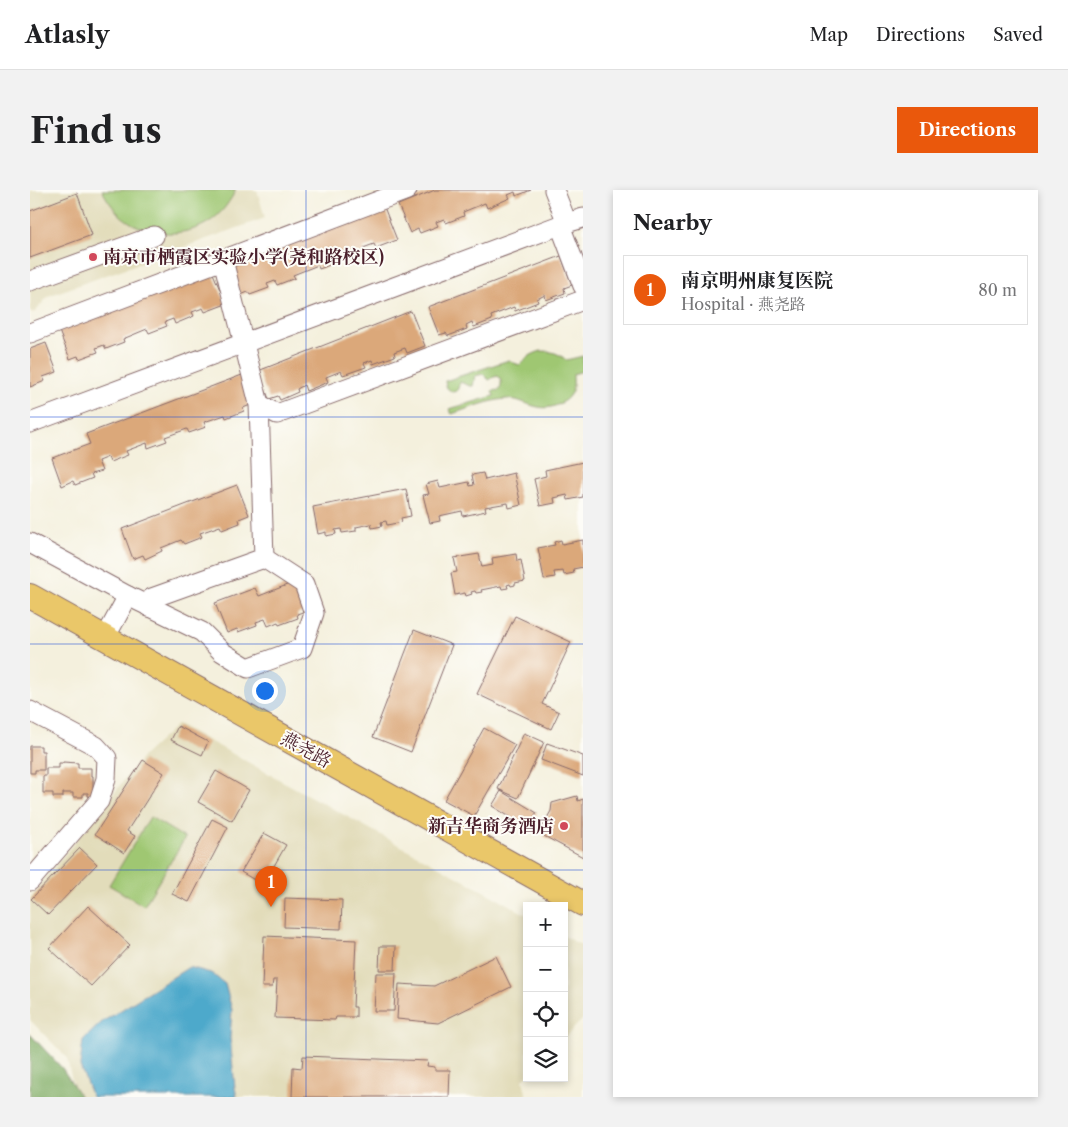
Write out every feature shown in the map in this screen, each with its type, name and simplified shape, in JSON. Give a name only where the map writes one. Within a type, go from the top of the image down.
[{"type":"main road","name":"燕尧路","points":[[30,596],[583,904]]},
{"type":"lane","points":[[30,333],[407,190]]},
{"type":"lane","points":[[554,190],[570,222],[583,286]]},
{"type":"lane","points":[[30,423],[570,222]]},
{"type":"lane","points":[[30,281],[154,236]]},
{"type":"lane","points":[[223,260],[259,404],[264,558]]},
{"type":"lane","points":[[259,404],[276,414],[583,300]]},
{"type":"lane","points":[[30,543],[128,596],[202,632],[222,652],[248,668],[302,648],[314,614],[304,584],[264,558]]},
{"type":"lane","points":[[149,606],[152,598],[264,558]]},
{"type":"lane","points":[[105,638],[128,596]]},
{"type":"lane","points":[[30,711],[96,746],[107,758],[106,779],[99,801],[30,882]]},
{"type":"shaded area","name":"南京市栖霞区实验小学(尧和路校区)","points":[[30,190],[257,190],[265,218],[48,296],[35,312],[30,313]]},
{"type":"shaded area","points":[[178,724],[523,913],[523,1082],[527,1097],[76,1097],[67,1058],[30,1020],[30,899],[144,755]]},
{"type":"shaded area","points":[[568,938],[583,946],[583,1019],[568,1034]]},
{"type":"green space","points":[[102,190],[236,190],[226,206],[212,220],[189,231],[163,233],[138,227],[127,220],[117,212]]},
{"type":"green space","points":[[541,351],[555,353],[566,360],[583,356],[583,371],[573,374],[572,391],[561,403],[543,408],[516,400],[502,399],[452,414],[449,409],[494,396],[492,391],[499,390],[501,381],[498,376],[489,380],[483,374],[475,376],[473,386],[460,382],[457,391],[452,392],[446,387],[445,381],[509,360],[520,365],[529,356]]},
{"type":"green space","points":[[150,817],[185,838],[144,906],[109,885]]},
{"type":"green space","points":[[30,1034],[62,1068],[81,1097],[30,1097]]},
{"type":"water","points":[[189,967],[211,973],[225,984],[232,1010],[230,1038],[237,1097],[92,1097],[80,1066],[83,1040],[102,1022]]},
{"type":"building","points":[[435,190],[531,190],[516,196],[515,192],[508,195],[510,198],[487,208],[485,203],[463,212],[464,216],[446,223],[444,219],[436,222],[438,226],[420,233],[418,229],[410,233],[398,205]]},
{"type":"building","points":[[77,193],[92,235],[30,258],[30,211]]},
{"type":"building","points":[[384,207],[397,240],[376,248],[374,244],[363,248],[365,252],[345,260],[344,255],[336,259],[338,262],[319,269],[318,265],[293,275],[295,278],[277,285],[275,281],[267,284],[269,288],[250,295],[248,292],[241,295],[229,267]]},
{"type":"building","points":[[561,256],[572,285],[564,288],[565,293],[546,300],[545,295],[537,299],[538,302],[515,311],[514,307],[491,316],[492,320],[474,327],[472,322],[466,325],[467,329],[448,336],[446,333],[439,335],[428,307]]},
{"type":"building","points":[[212,271],[226,304],[205,312],[203,308],[192,312],[194,316],[175,324],[173,319],[165,322],[167,326],[149,333],[147,329],[123,339],[124,342],[106,349],[104,345],[96,348],[98,352],[79,359],[78,356],[70,359],[59,331]]},
{"type":"building","points":[[411,311],[425,346],[407,353],[405,348],[394,352],[395,356],[373,364],[372,360],[364,363],[366,367],[343,375],[341,371],[326,377],[328,382],[306,391],[304,385],[297,389],[298,392],[280,400],[278,396],[269,399],[258,371]]},
{"type":"building","points":[[46,343],[57,372],[43,377],[45,381],[30,387],[30,349]]},
{"type":"building","points":[[242,375],[253,404],[243,408],[244,411],[226,418],[225,415],[204,422],[206,427],[189,433],[187,429],[165,437],[167,441],[148,448],[147,443],[126,451],[128,455],[110,462],[108,457],[98,461],[102,471],[91,474],[93,478],[75,485],[73,481],[62,486],[52,458],[90,444],[86,434]]},
{"type":"building","points":[[583,462],[583,497],[568,500],[567,495],[554,498],[555,503],[540,506],[534,479],[546,476],[545,470]]},
{"type":"building","points":[[483,473],[485,480],[514,473],[521,505],[509,508],[508,503],[485,507],[486,511],[463,516],[462,511],[439,516],[440,521],[430,523],[423,495],[429,494],[426,484],[438,481],[440,488],[469,482],[470,486],[474,485],[472,475]]},
{"type":"building","points":[[237,485],[249,515],[239,519],[240,523],[222,530],[220,526],[200,533],[202,537],[184,544],[181,540],[161,548],[162,551],[145,559],[143,555],[133,559],[122,529]]},
{"type":"building","points":[[406,489],[411,516],[401,518],[402,522],[387,525],[386,521],[381,522],[382,526],[372,528],[371,524],[356,527],[356,531],[342,533],[341,529],[335,530],[336,534],[326,536],[326,532],[318,534],[313,507]]},
{"type":"building","points":[[561,540],[562,544],[583,540],[583,567],[573,569],[574,573],[564,575],[563,571],[554,572],[555,577],[544,579],[538,548],[555,545],[554,542]]},
{"type":"building","points":[[479,554],[482,567],[493,565],[492,558],[516,554],[517,561],[521,560],[525,581],[511,586],[510,584],[507,585],[508,588],[502,589],[501,586],[481,590],[482,592],[471,592],[472,594],[466,596],[465,593],[455,595],[451,573],[457,572],[454,558]]},
{"type":"building","points":[[297,581],[308,610],[297,614],[298,618],[279,625],[278,622],[268,626],[265,619],[256,622],[257,625],[238,632],[237,629],[227,633],[215,603],[255,588],[259,596]]},
{"type":"building","points":[[515,616],[571,642],[542,704],[559,712],[551,729],[477,694]]},
{"type":"building","points":[[414,630],[452,645],[411,752],[373,737]]},
{"type":"building","points":[[178,726],[208,742],[202,755],[171,740]]},
{"type":"building","points":[[484,728],[515,745],[474,816],[444,800]]},
{"type":"building","points":[[524,733],[544,742],[518,798],[498,789]]},
{"type":"building","points":[[547,743],[583,756],[583,776],[541,760]]},
{"type":"building","points":[[30,746],[41,746],[41,751],[44,751],[44,770],[35,770],[35,773],[30,773]]},
{"type":"building","points":[[143,760],[164,773],[127,831],[135,836],[124,853],[95,834]]},
{"type":"building","points":[[59,763],[78,763],[78,768],[91,768],[95,797],[89,797],[88,793],[83,793],[83,797],[73,797],[73,793],[63,793],[63,797],[53,797],[53,793],[43,793],[43,776],[46,776],[46,768],[59,768]]},
{"type":"building","points":[[216,771],[249,790],[232,821],[198,802]]},
{"type":"building","points":[[501,791],[537,813],[528,828],[492,806]]},
{"type":"building","name":"新吉华商务酒店","points":[[577,796],[578,801],[583,799],[583,857],[544,836],[549,828],[543,825],[551,811],[552,803]]},
{"type":"building","points":[[212,819],[228,827],[189,902],[172,894]]},
{"type":"building","points":[[264,833],[286,845],[263,885],[241,872]]},
{"type":"building","points":[[80,848],[97,864],[48,915],[31,899]]},
{"type":"building","points":[[285,898],[342,900],[341,929],[284,927]]},
{"type":"building","points":[[88,906],[130,945],[91,986],[49,948]]},
{"type":"building","points":[[264,936],[356,940],[353,1007],[356,1007],[356,1017],[336,1017],[335,1020],[275,1018],[277,980],[273,980],[272,987],[262,987]]},
{"type":"building","points":[[380,946],[396,946],[395,970],[379,970]]},
{"type":"building","points":[[496,956],[511,987],[438,1023],[397,1019],[399,984],[434,986]]},
{"type":"building","points":[[376,973],[396,973],[394,1011],[374,1011]]},
{"type":"building","points":[[303,1056],[428,1061],[427,1066],[435,1067],[435,1070],[450,1070],[449,1097],[292,1097],[293,1067],[302,1068]]},
{"type":"place","name":"南京市栖霞区实验小学(尧和路校区)","points":[[93,257]]},
{"type":"place","name":"新吉华商务酒店","points":[[564,826]]},
{"type":"place","name":"南京明州康复医院","points":[[271,907]]}]
